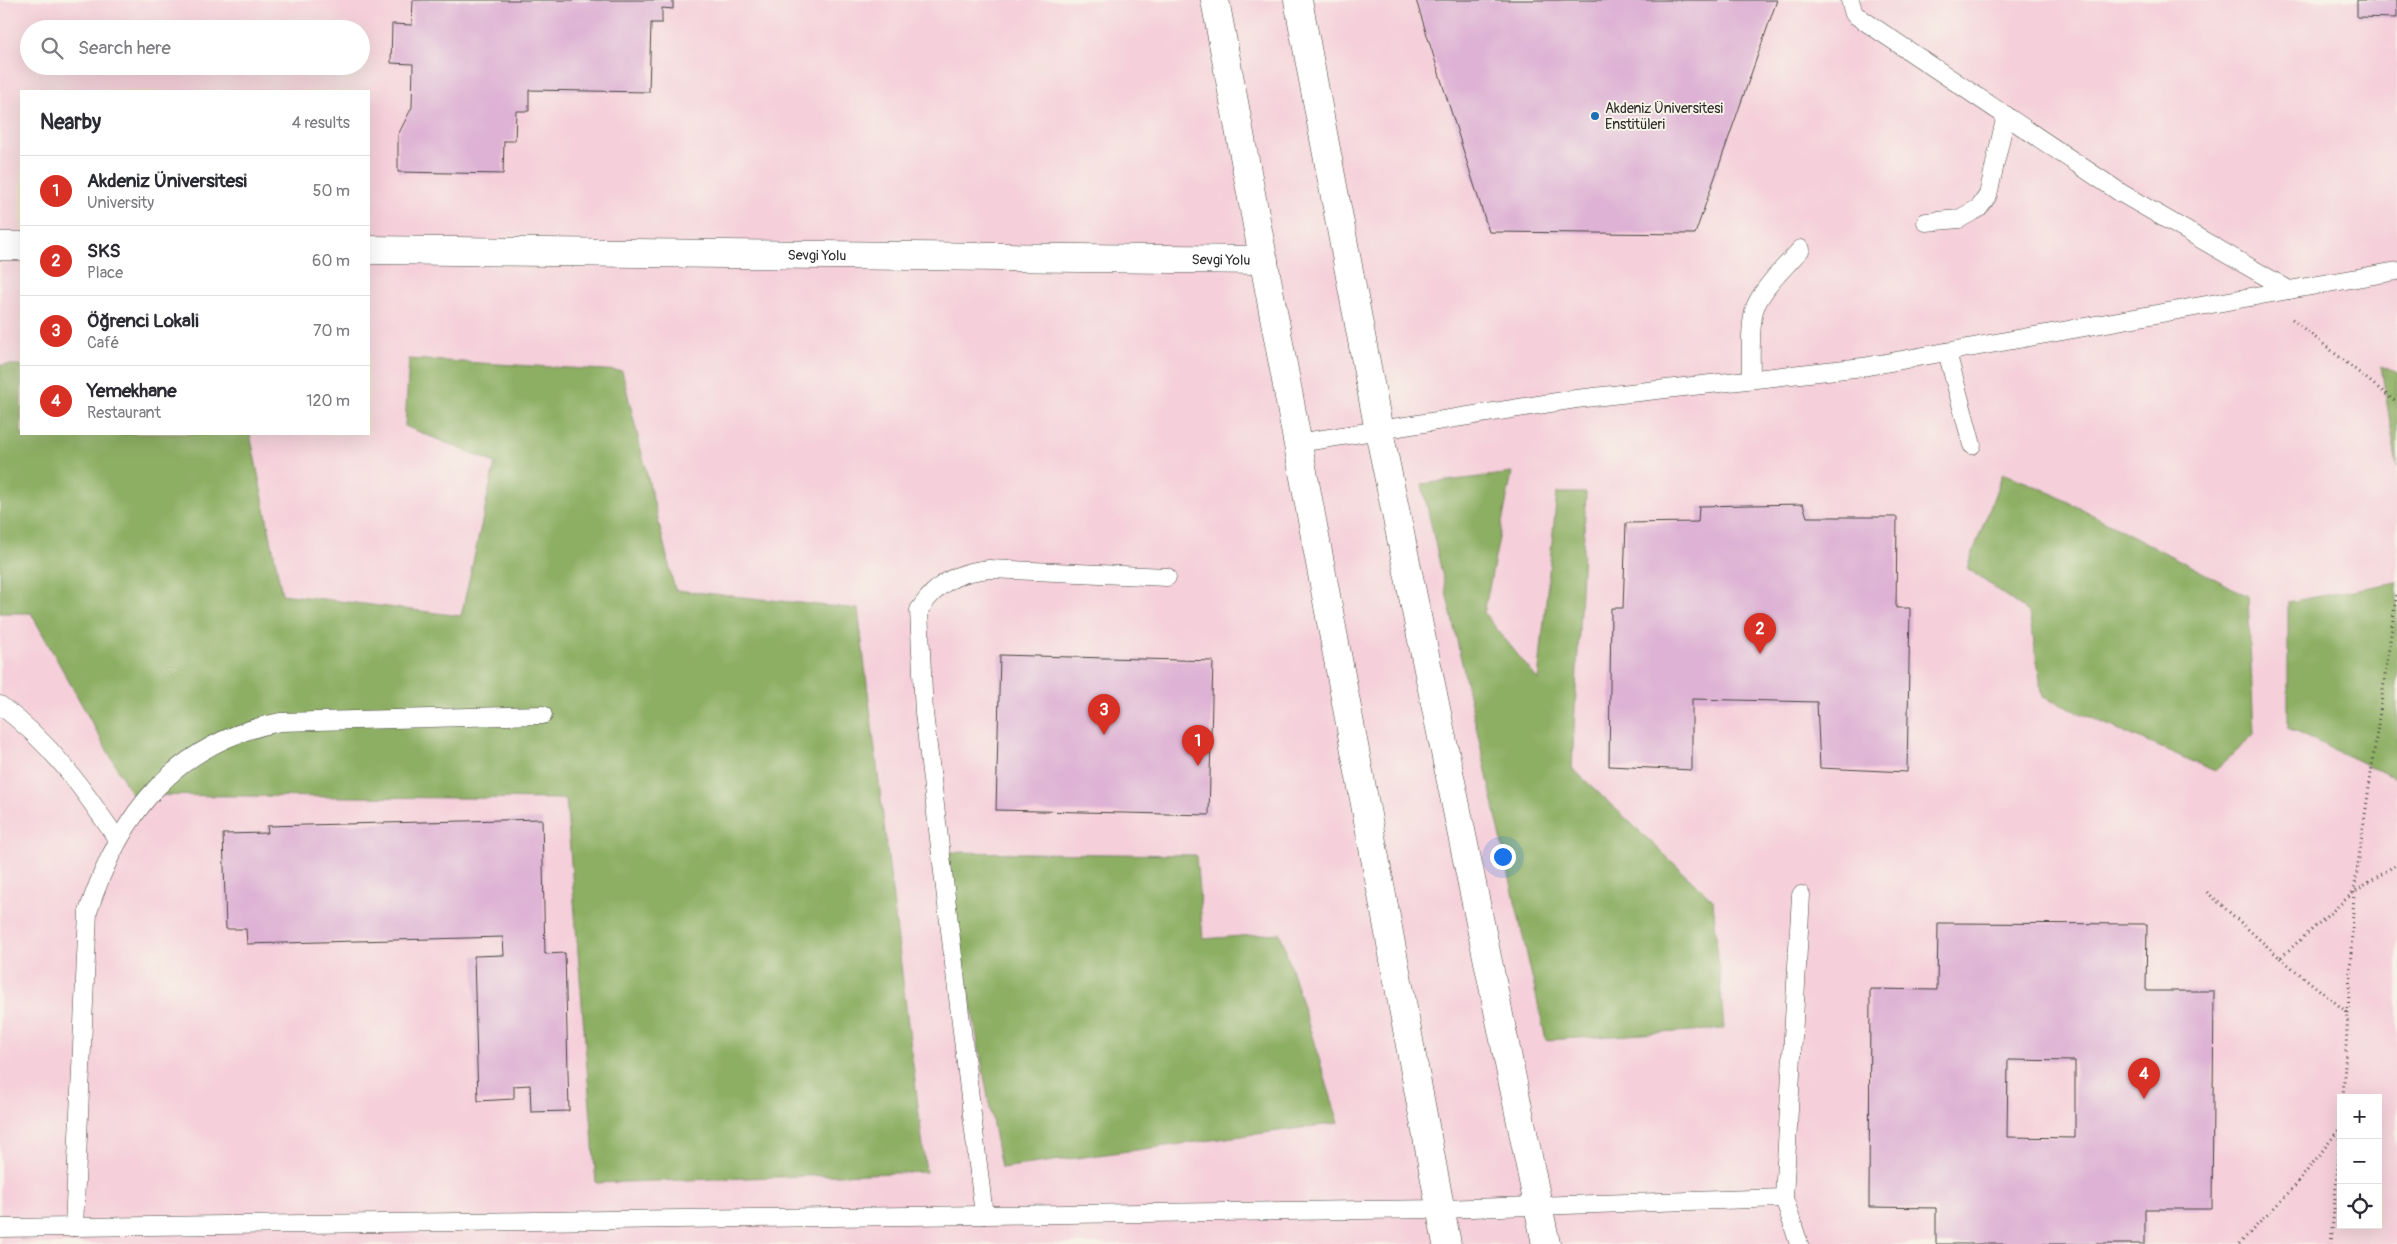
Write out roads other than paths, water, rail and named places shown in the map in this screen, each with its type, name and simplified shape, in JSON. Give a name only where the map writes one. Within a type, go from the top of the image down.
[{"type":"street","points":[[1215,0],[1447,1244]]},
{"type":"street","points":[[1298,0],[1379,431],[1546,1244]]},
{"type":"street","points":[[0,246],[20,246]]},
{"type":"street","name":"Sevgi Yolu","points":[[370,250],[1264,260]]},
{"type":"lane","points":[[1850,0],[1854,14],[2121,193],[2289,290]]},
{"type":"lane","points":[[1926,222],[1959,220],[1979,208],[1988,195],[2006,115]]},
{"type":"lane","points":[[1751,379],[1752,342],[1756,306],[1769,285],[1801,249]]},
{"type":"lane","points":[[1298,443],[1576,399],[1863,367],[2397,271]]},
{"type":"lane","points":[[1947,352],[1972,445]]},
{"type":"lane","points":[[984,1215],[924,713],[919,610],[941,584],[955,575],[972,571],[989,570],[1167,577]]},
{"type":"lane","points":[[0,705],[20,720],[51,749],[78,781],[117,839]]},
{"type":"lane","points":[[74,1227],[88,912],[100,874],[117,839],[140,807],[181,765],[222,739],[250,728],[280,722],[543,715]]},
{"type":"lane","points":[[1799,1244],[1784,1198],[1801,895]]},
{"type":"lane","points":[[0,1228],[1441,1209],[1784,1198]]},
{"type":"place","name":"Akdeniz Üniversitesi Enstitüleri","points":[[1595,116]]},
{"type":"place","name":"SKS","points":[[1760,654]]},
{"type":"place","name":"Öğrenci Lokali","points":[[1104,735]]},
{"type":"place","name":"Akdeniz Üniversitesi","points":[[1198,766]]},
{"type":"place","name":"Yemekhane","points":[[2144,1099]]}]
